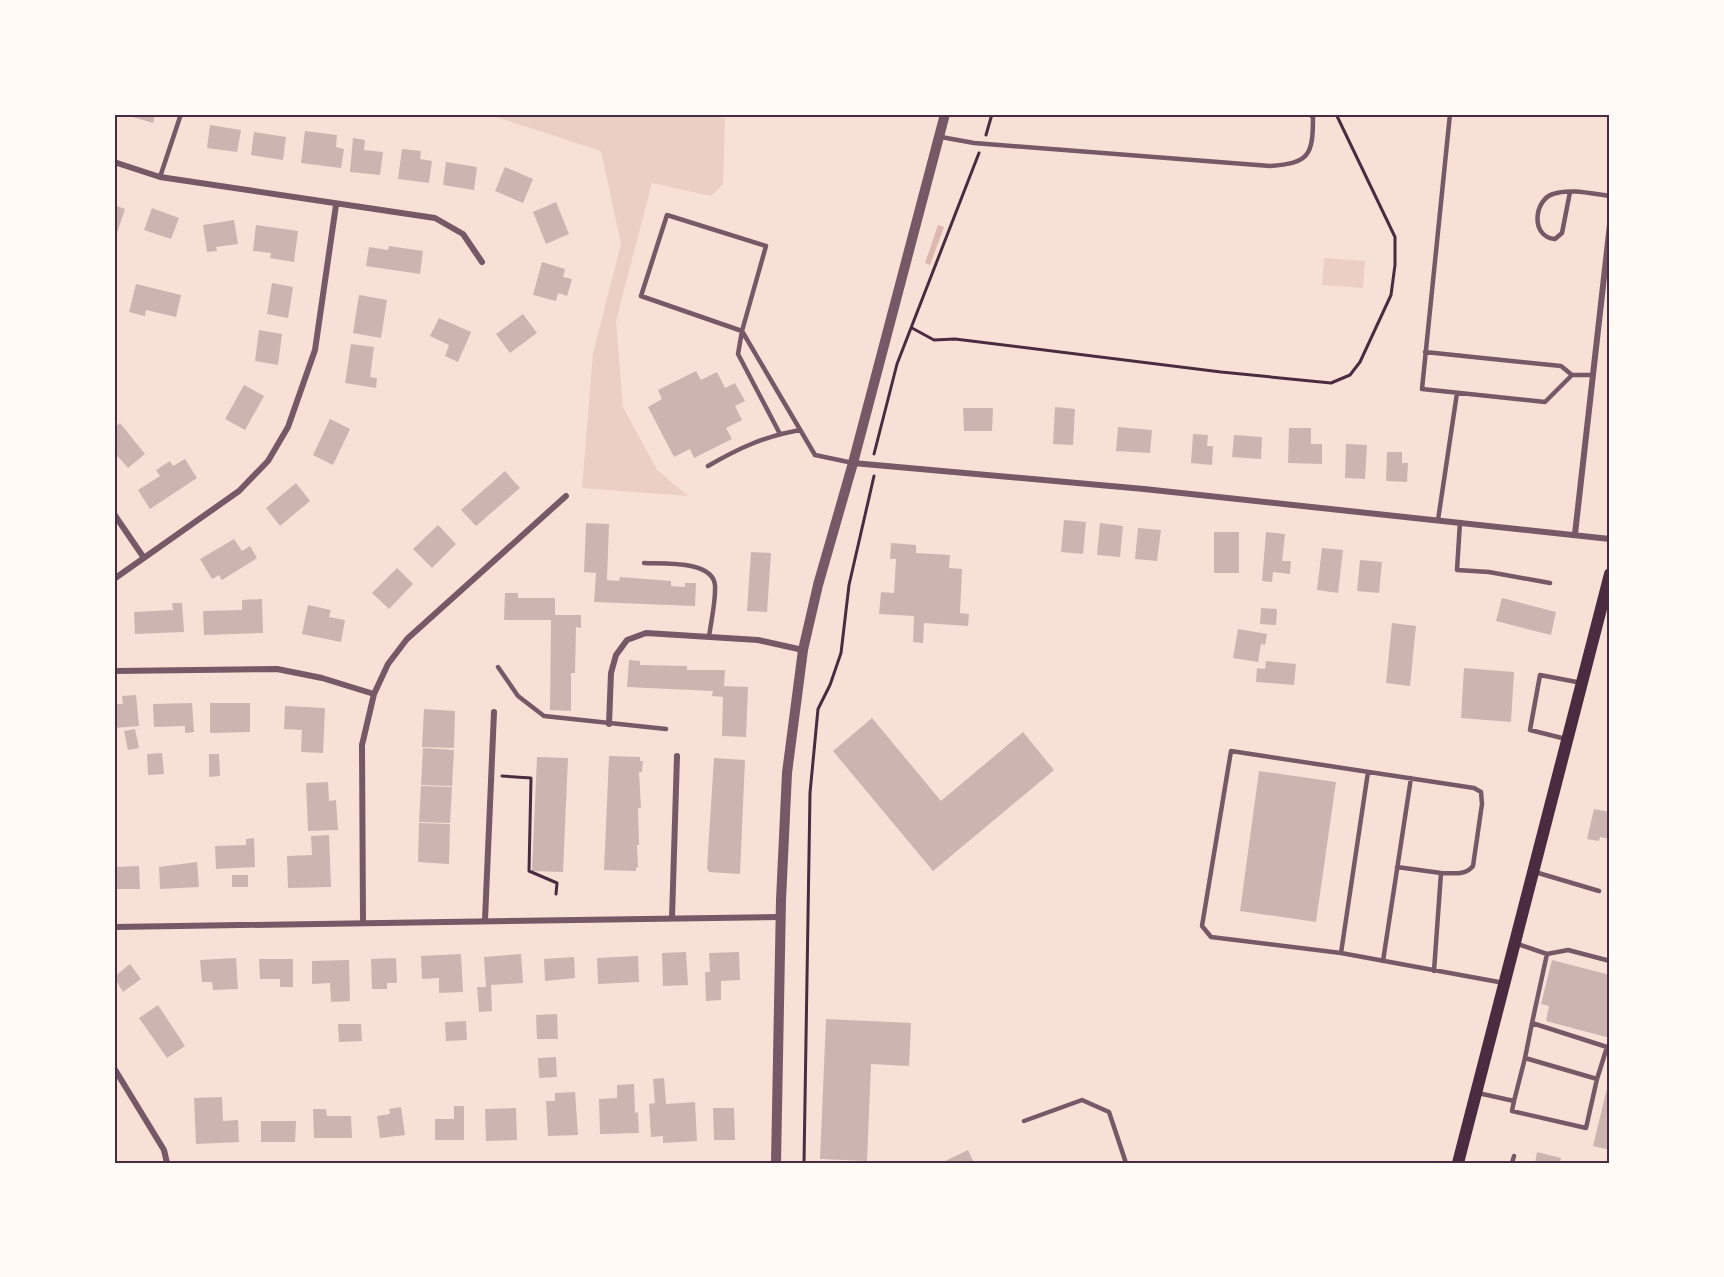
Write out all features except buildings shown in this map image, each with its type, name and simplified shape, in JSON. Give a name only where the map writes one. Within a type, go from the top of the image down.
[{"type":"main road","points":[[1458,1163],[1610,574]]},
{"type":"street","points":[[776,1163],[787,773],[803,650],[818,585],[941,137],[945,114]]},
{"type":"street","points":[[114,162],[160,177],[435,218],[463,234],[482,262]]},
{"type":"street","points":[[114,579],[239,491],[268,460],[288,427],[315,350],[336,205]]},
{"type":"street","points":[[1575,534],[1610,224]]},
{"type":"street","points":[[853,463],[1144,489],[1610,539]]},
{"type":"street","points":[[363,922],[362,745],[374,694],[388,664],[407,639],[566,496]]},
{"type":"street","points":[[114,514],[144,558]]},
{"type":"street","points":[[609,723],[611,673],[616,654],[627,640],[646,633],[758,640],[803,650]]},
{"type":"street","points":[[114,671],[277,669],[322,678],[374,694]]},
{"type":"street","points":[[485,920],[494,712]]},
{"type":"street","points":[[672,918],[677,756]]},
{"type":"street","points":[[114,927],[782,917]]},
{"type":"street","points":[[114,1068],[164,1150],[167,1163]]},
{"type":"lane","points":[[160,177],[182,114]]},
{"type":"lane","points":[[941,137],[982,144],[1270,166],[1294,164],[1306,155],[1313,143],[1313,117],[1309,114]]},
{"type":"lane","points":[[1450,114],[1422,389],[1545,402],[1572,375]]},
{"type":"lane","points":[[1570,192],[1562,233],[1555,239],[1545,237],[1538,224],[1542,203],[1551,195],[1570,192],[1610,196]]},
{"type":"lane","points":[[780,434],[738,354],[742,331],[766,246],[667,215],[641,296],[742,331],[815,455],[853,463]]},
{"type":"lane","points":[[1425,352],[1561,366],[1572,375],[1593,375]]},
{"type":"lane","points":[[1438,520],[1457,393]]},
{"type":"lane","points":[[708,466],[744,445],[800,430]]},
{"type":"lane","points":[[1460,522],[1457,570],[1490,572],[1550,583]]},
{"type":"lane","points":[[644,563],[699,567],[710,573],[715,584],[710,637]]},
{"type":"lane","points":[[498,667],[518,696],[544,716],[666,729]]},
{"type":"lane","points":[[1567,739],[1530,730],[1540,675],[1581,683]]},
{"type":"lane","points":[[1397,867],[1441,873],[1461,873],[1473,866],[1482,804],[1481,792],[1474,788],[1231,751],[1202,926],[1210,937],[1341,953],[1504,983]]},
{"type":"lane","points":[[1341,953],[1368,772]]},
{"type":"lane","points":[[1383,961],[1411,778]]},
{"type":"lane","points":[[1533,872],[1599,891]]},
{"type":"lane","points":[[1434,971],[1441,873]]},
{"type":"lane","points":[[1514,943],[1547,954],[1568,950],[1610,961]]},
{"type":"lane","points":[[1532,1023],[1609,1048],[1597,1079],[1586,1128],[1512,1111],[1547,954]]},
{"type":"lane","points":[[1525,1058],[1597,1079]]},
{"type":"lane","points":[[1476,1092],[1514,1101]]},
{"type":"lane","points":[[1024,1121],[1082,1100],[1109,1112],[1126,1163]]},
{"type":"lane","points":[[1512,1163],[1514,1156]]},
{"type":"path","points":[[804,1163],[811,782],[818,709],[830,685],[841,653],[849,585],[874,465],[874,446],[897,364],[992,114]]},
{"type":"path","points":[[912,328],[934,340],[977,342],[1331,383],[1342,380],[1350,375],[1360,362],[1391,295],[1395,237],[1336,114]]},
{"type":"path","points":[[491,776],[531,778],[529,871],[557,883],[556,894]]},
{"type":"shaded area","points":[[487,114],[704,114],[725,118],[723,184],[711,196],[652,183],[616,321],[623,407],[657,470],[688,496],[582,488],[593,353],[621,244],[601,151]]},
{"type":"shaded area","points":[[938,225],[944,227],[930,265],[925,263]]},
{"type":"shaded area","points":[[1324,258],[1365,261],[1363,288],[1322,285]]}]
